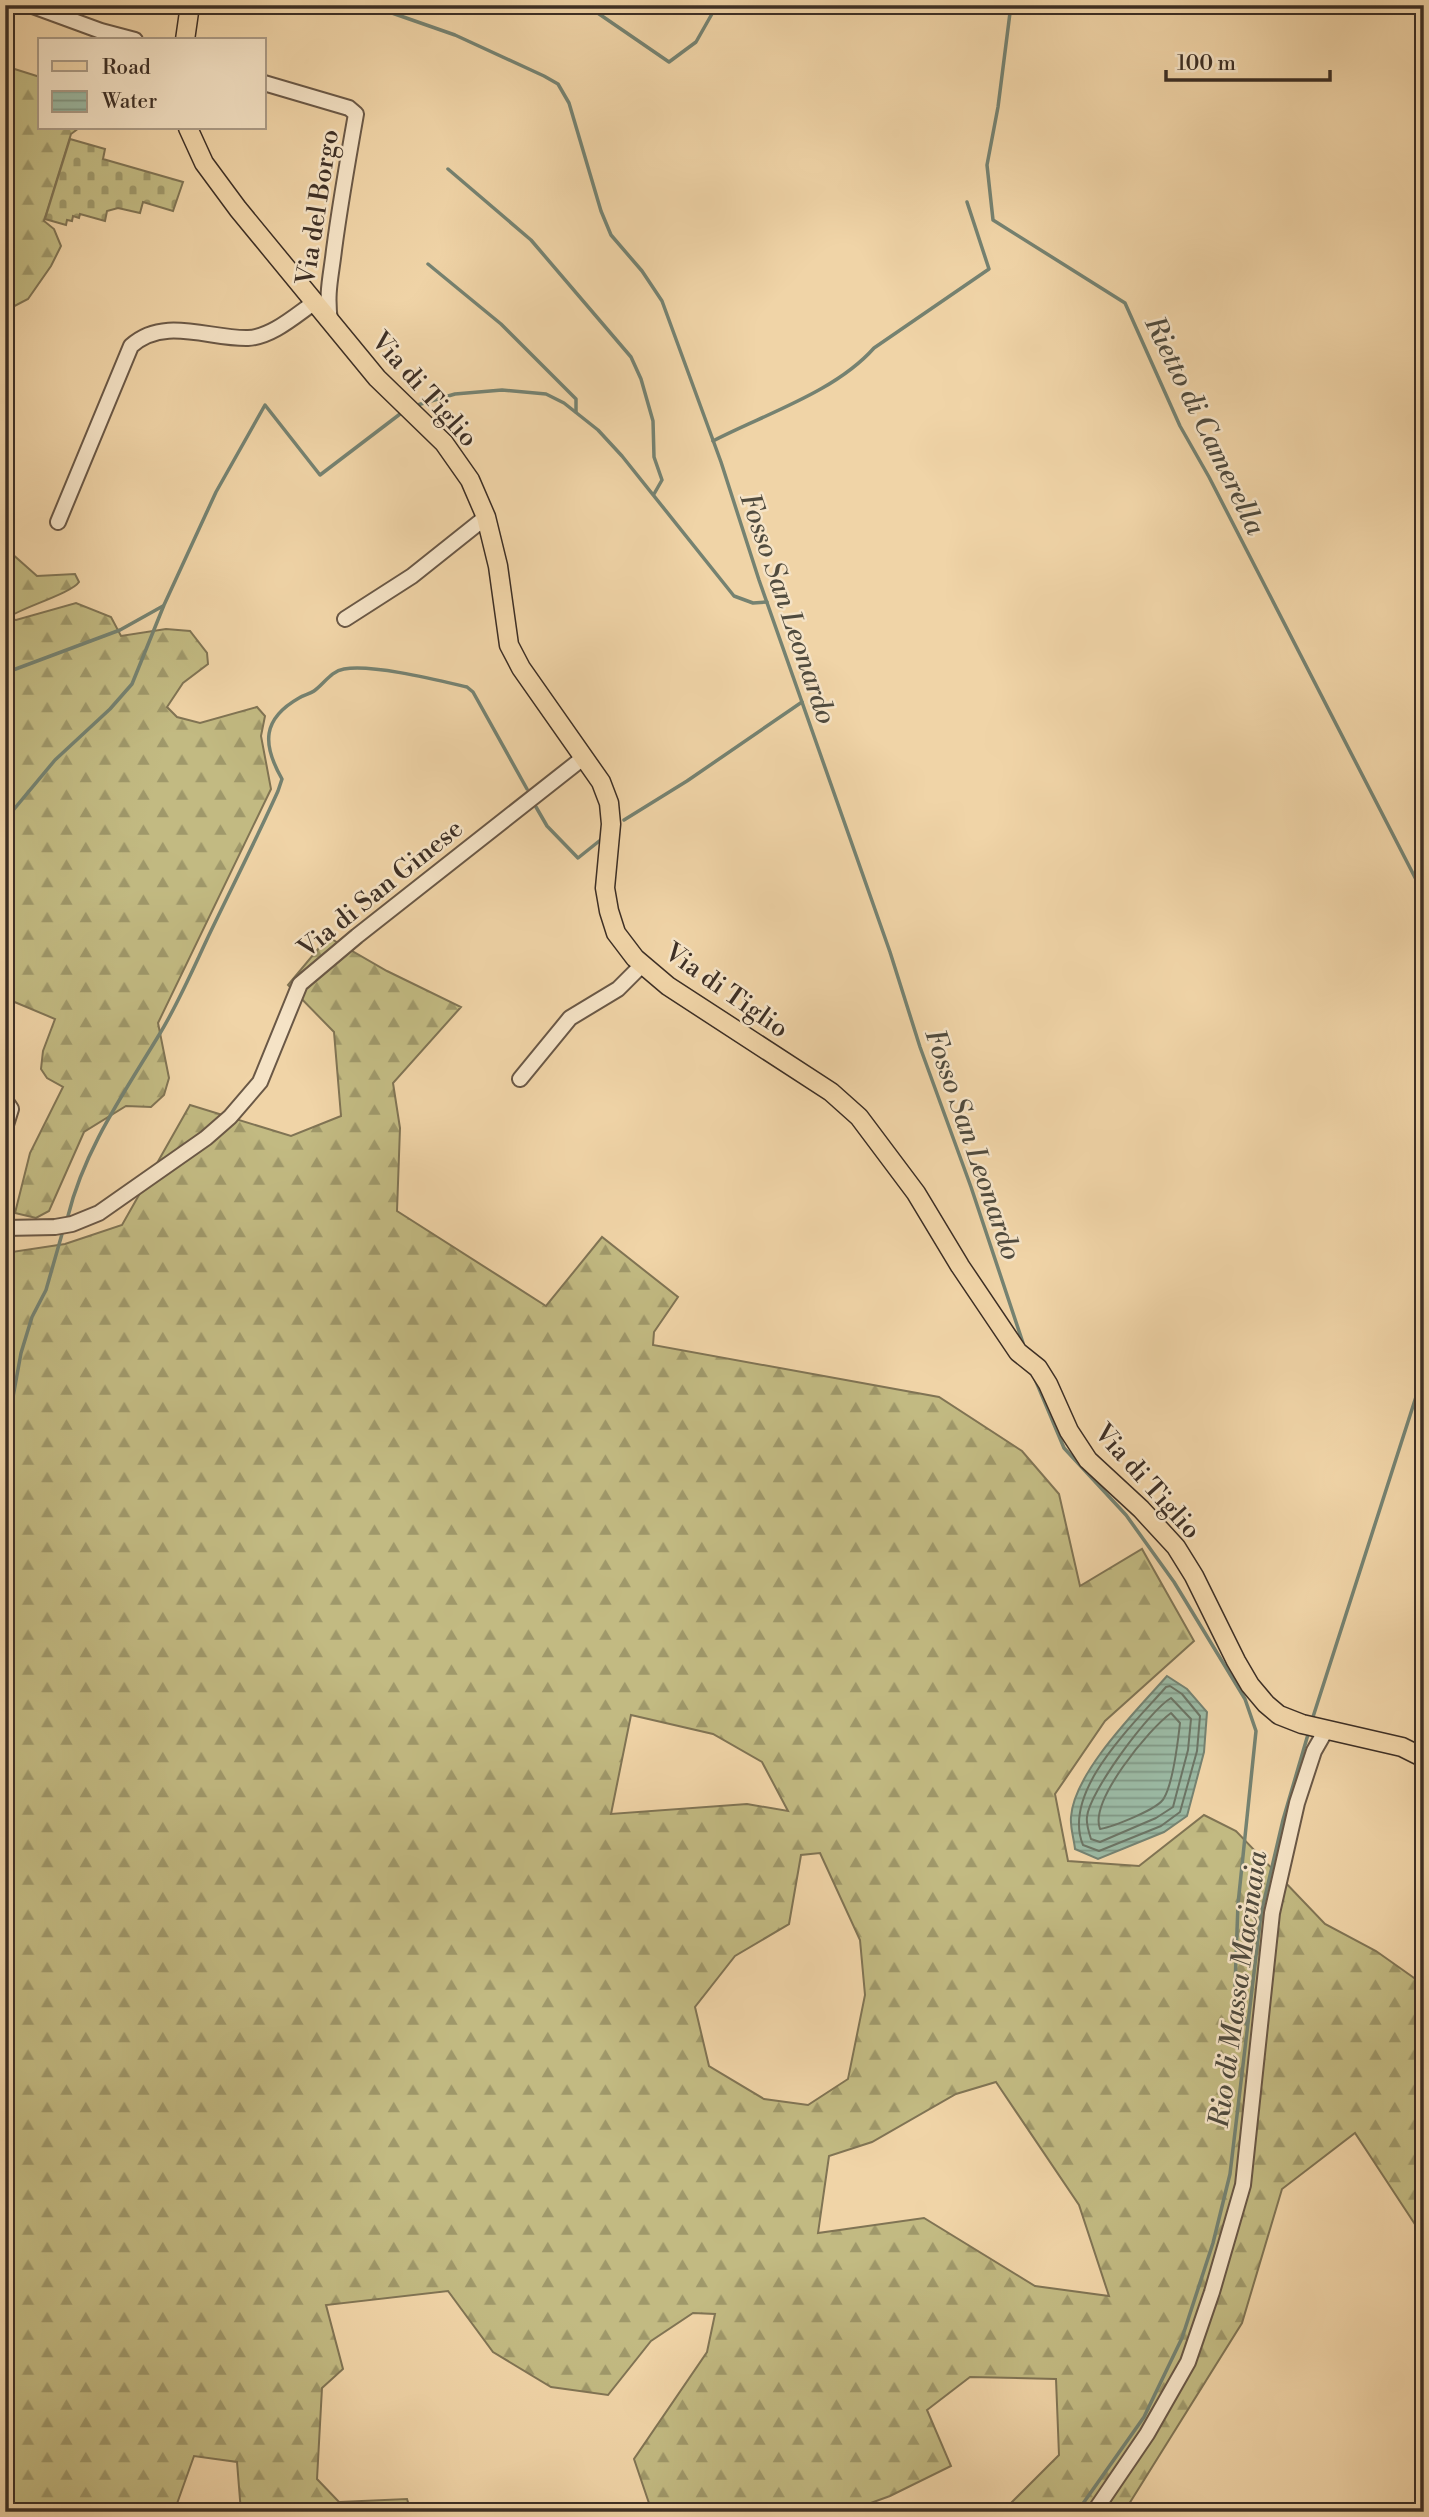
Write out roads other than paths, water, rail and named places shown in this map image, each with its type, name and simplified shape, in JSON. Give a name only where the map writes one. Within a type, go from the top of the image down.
[{"type":"main road","points":[[186,38],[190,5]]},
{"type":"main road","name":"Via di Tiglio","points":[[189,130],[204,163],[219,184],[377,379],[444,443],[470,480],[486,517],[498,566],[509,645],[521,668],[601,782],[609,803],[611,824],[604,888],[617,933],[643,964],[668,986],[831,1092],[859,1118],[916,1193],[960,1266],[1018,1352],[1038,1368],[1069,1431],[1088,1460],[1141,1509],[1176,1547],[1194,1576],[1250,1685],[1279,1715],[1315,1727],[1402,1747],[1424,1758]]},
{"type":"street","points":[[30,5],[127,38]]},
{"type":"street","name":"Via del Borgo","points":[[266,84],[349,108],[356,114],[341,191],[329,279],[327,299],[330,321]]},
{"type":"street","points":[[58,522],[131,346],[139,339],[152,333],[176,330],[249,338],[266,334],[315,302]]},
{"type":"street","points":[[345,619],[412,576],[486,517]]},
{"type":"street","name":"Via di San Ginese","points":[[5,1228],[55,1227],[72,1224],[99,1213],[206,1138],[230,1117],[260,1082],[300,984],[583,758]]},
{"type":"street","points":[[520,1079],[570,1018],[618,989],[643,964]]},
{"type":"street","points":[[5,1100],[11,1109],[5,1128]]},
{"type":"street","points":[[5,1137],[5,1168]]},
{"type":"street","points":[[1094,2512],[1147,2434],[1188,2362],[1212,2292],[1243,2185],[1272,1913],[1297,1803],[1314,1751],[1315,1727]]},
{"type":"water","points":[[1167,1676],[1187,1689],[1207,1712],[1204,1752],[1187,1816],[1164,1832],[1098,1859],[1075,1849],[1071,1817],[1083,1781],[1109,1742]]},
{"type":"waterway","points":[[326,5],[384,10]]},
{"type":"waterway","name":"Fosso San Leonardo","points":[[379,5],[392,13],[455,35],[544,76],[558,84],[569,103],[601,211],[611,235],[642,271],[662,301],[721,462],[759,580],[890,952],[920,1047],[971,1187],[1023,1343]]},
{"type":"waterway","points":[[586,5],[669,62],[696,42],[717,5]]},
{"type":"waterway","name":"Rietto di Camerella","points":[[1011,5],[998,107],[987,165],[993,220],[1125,303],[1180,426],[1209,477],[1424,895]]},
{"type":"waterway","points":[[448,169],[531,240],[631,357],[641,379],[653,421],[654,457],[662,480],[654,494]]},
{"type":"waterway","points":[[713,441],[820,390],[858,364],[874,348],[989,269],[967,202]]},
{"type":"waterway","points":[[428,264],[501,324],[576,399],[576,412]]},
{"type":"waterway","points":[[414,406],[455,394],[502,390],[546,394],[564,403],[598,430],[622,456],[734,596],[753,603],[767,602]]},
{"type":"waterway","points":[[5,820],[55,760],[110,709],[132,684],[164,605],[216,492],[265,405],[320,475],[404,411]]},
{"type":"waterway","points":[[5,673],[120,630],[163,606]]},
{"type":"waterway","points":[[68,1216],[84,1168],[95,1145],[173,1011],[278,791],[282,779],[271,755],[269,733],[272,724],[287,706],[344,669],[388,671],[467,687],[473,692],[527,789]]},
{"type":"waterway","points":[[624,820],[687,781],[802,702]]},
{"type":"waterway","points":[[536,807],[547,826],[578,858],[603,838]]},
{"type":"waterway","points":[[5,1408],[13,1397],[21,1353],[32,1317],[46,1290],[62,1234]]},
{"type":"waterway","name":"Rio di Massa Macinaia","points":[[1312,1720],[1424,1372]]},
{"type":"waterway","name":"Fosso San Leonardo","points":[[1035,1379],[1064,1448],[1126,1515],[1174,1582],[1245,1699],[1256,1731],[1238,1904],[1235,1985],[1246,2024]]},
{"type":"waterway","name":"Rio di Massa Macinaia","points":[[1077,2512],[1144,2417],[1182,2338],[1213,2243],[1230,2174],[1261,1914],[1283,1820],[1309,1731]]}]
